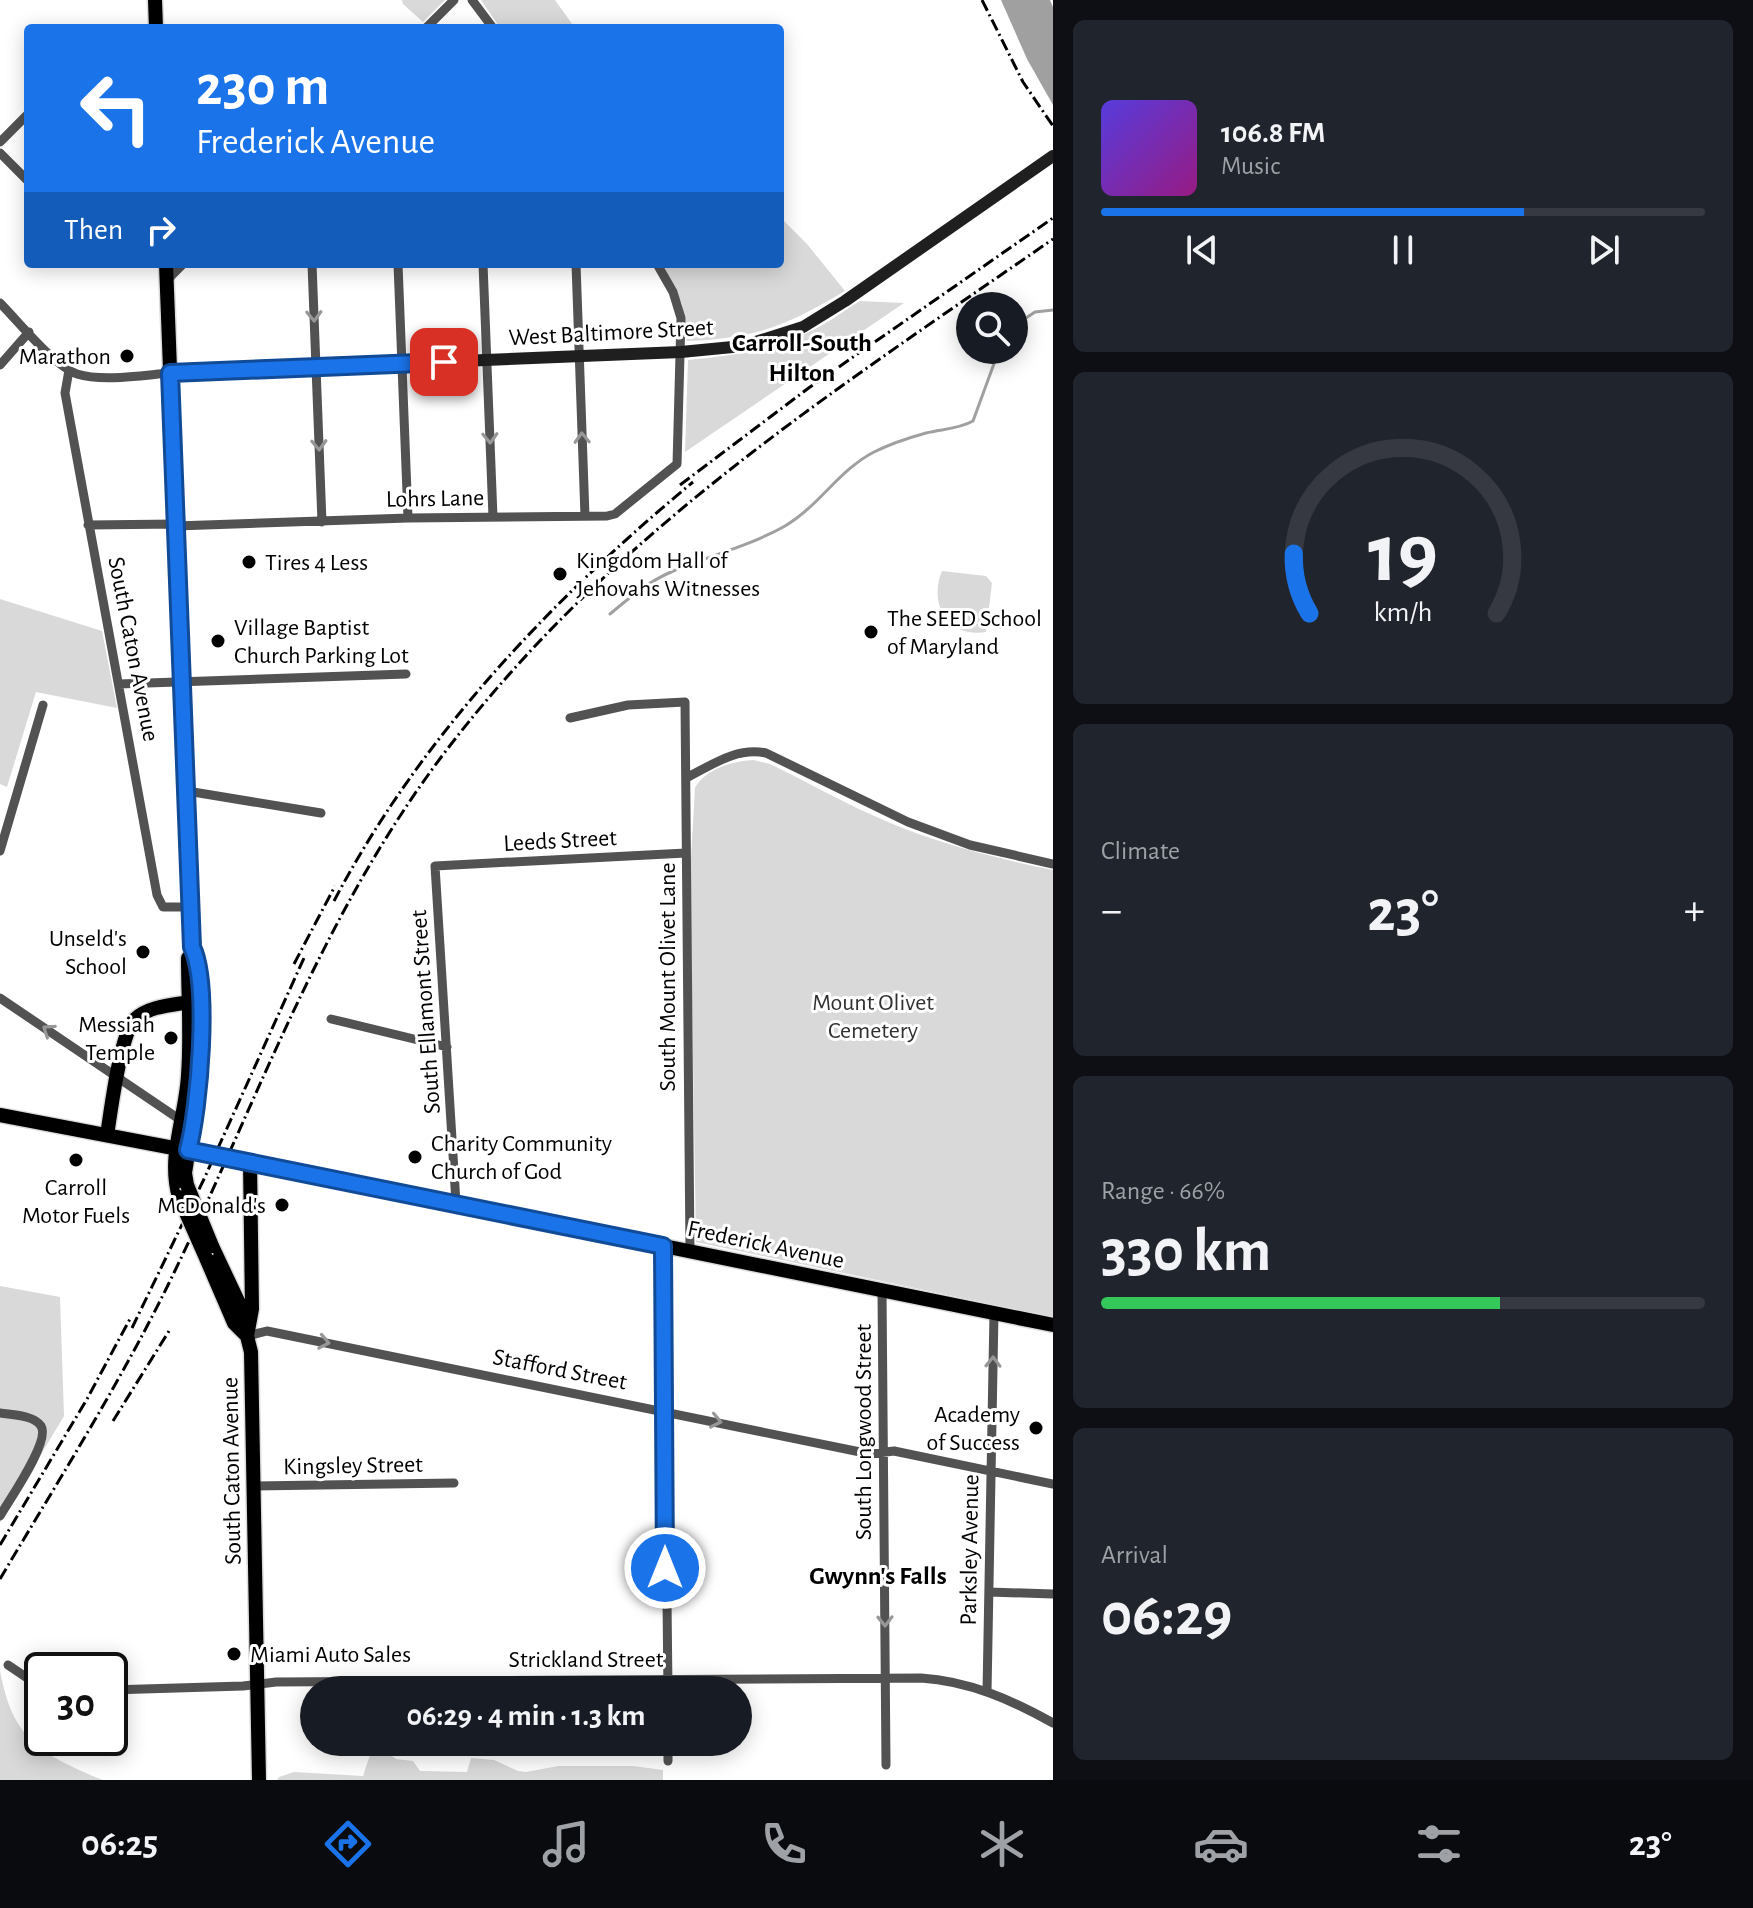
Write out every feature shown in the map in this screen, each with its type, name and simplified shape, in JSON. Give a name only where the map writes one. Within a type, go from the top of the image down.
[{"type":"main road","points":[[155,0],[156,24]]},
{"type":"main road","name":"West Baltimore Street","points":[[170,373],[579,357],[743,346],[803,327],[1053,156]]},
{"type":"main road","points":[[166,268],[192,907],[192,947],[188,956],[199,1085],[182,1149],[173,1169],[209,1252],[234,1323],[247,1336]]},
{"type":"main road","points":[[107,1135],[124,1042],[134,1020],[157,1008],[194,1002]]},
{"type":"main road","points":[[182,1149],[194,1002]]},
{"type":"main road","name":"Frederick Avenue","points":[[0,1115],[456,1203],[1053,1325]]},
{"type":"main road","name":"South Caton Avenue","points":[[245,1161],[252,1309],[247,1336],[251,1352],[259,1780]]},
{"type":"street","points":[[430,24],[454,0]]},
{"type":"street","points":[[472,0],[490,24]]},
{"type":"street","points":[[0,142],[24,118]]},
{"type":"street","points":[[0,153],[24,177]]},
{"type":"street","points":[[166,281],[179,268]]},
{"type":"street","points":[[312,268],[322,522]]},
{"type":"street","points":[[398,268],[408,518]]},
{"type":"street","points":[[483,268],[493,517]]},
{"type":"street","points":[[576,268],[585,516]]},
{"type":"street","points":[[659,268],[678,304],[681,352]]},
{"type":"street","points":[[0,303],[69,370]]},
{"type":"street","points":[[0,365],[29,332]]},
{"type":"street","name":"Lohrs Lane","points":[[88,525],[615,514],[677,464],[681,352]]},
{"type":"street","name":"West Baltimore Street","points":[[69,370],[91,376],[170,373]]},
{"type":"street","name":"South Caton Avenue","points":[[69,370],[65,393],[159,903],[169,908],[192,907]]},
{"type":"street","points":[[119,684],[406,674]]},
{"type":"street","name":"South Mount Olivet Lane","points":[[570,718],[628,705],[685,702],[690,1251]]},
{"type":"street","points":[[0,851],[43,705]]},
{"type":"street","points":[[686,778],[735,753],[766,753],[908,822],[970,845],[1053,864]]},
{"type":"street","points":[[187,791],[321,813]]},
{"type":"street","name":"Leeds Street","points":[[435,866],[686,853]]},
{"type":"street","name":"South Ellamont Street","points":[[435,866],[456,1203]]},
{"type":"street","points":[[0,998],[182,1121]]},
{"type":"street","points":[[331,1019],[447,1047]]},
{"type":"street","points":[[663,1246],[667,1676]]},
{"type":"street","name":"South Longwood Street","points":[[882,1291],[886,1765]]},
{"type":"street","name":"Parksley Avenue","points":[[987,1692],[994,1313]]},
{"type":"street","name":"Stafford Street","points":[[247,1336],[267,1331],[870,1454],[894,1451],[1053,1484]]},
{"type":"street","points":[[0,1413],[32,1419],[44,1432],[41,1446],[0,1516]]},
{"type":"street","name":"Kingsley Street","points":[[254,1486],[454,1483]]},
{"type":"street","points":[[989,1592],[1053,1594]]},
{"type":"street","points":[[8,1665],[24,1676]]},
{"type":"street","name":"Strickland Street","points":[[752,1679],[944,1680],[987,1692],[1053,1723]]},
{"type":"street","name":"Strickland Street","points":[[128,1689],[300,1683]]},
{"type":"street","points":[[668,1756],[668,1761]]},
{"type":"green space","points":[[402,0],[445,0],[423,22]]},
{"type":"green space","points":[[481,0],[555,0],[572,24],[497,24]]},
{"type":"green space","points":[[784,221],[845,291],[770,328],[733,337],[687,341],[682,304],[665,268],[784,268]]},
{"type":"green space","points":[[860,301],[904,303],[685,452],[688,360],[735,354],[796,338]]},
{"type":"green space","points":[[942,571],[986,576],[992,583],[986,632],[961,630],[944,616],[938,595]]},
{"type":"green space","points":[[0,599],[102,631],[117,708],[36,692],[7,787],[0,784]]},
{"type":"green space","name":"Mount Olivet Cemetery","points":[[753,760],[770,764],[892,824],[983,854],[1053,870],[1053,1317],[696,1242],[690,875],[695,788],[705,776],[720,767]]},
{"type":"green space","points":[[0,1286],[60,1297],[64,1416],[0,1523]]},
{"type":"green space","points":[[0,1670],[5,1694],[24,1731],[24,1756],[52,1756],[103,1780],[0,1780]]},
{"type":"green space","points":[[370,1756],[392,1756],[413,1761],[420,1771],[467,1772],[471,1758],[494,1760],[526,1772],[558,1766],[633,1766],[663,1770],[663,1780],[277,1780],[294,1772],[363,1776]]},
{"type":"shaded area","points":[[1001,0],[1050,0],[1053,7],[1053,105],[1027,59]]},
{"type":"waterway","points":[[1028,317],[1035,312],[1053,310]]},
{"type":"waterway","points":[[610,614],[663,576],[785,526],[808,509],[850,468],[874,452],[913,437],[973,421],[994,364]]},
{"type":"railway","points":[[982,0],[1023,82],[1053,126]]},
{"type":"railway","points":[[680,485],[810,387],[1053,218]]},
{"type":"railway","points":[[0,1579],[150,1321],[325,946],[360,881],[442,756],[507,676],[577,604],[650,536],[805,413],[1053,239]]},
{"type":"railway","points":[[334,901],[368,841],[407,783],[448,727],[493,674],[590,574],[693,482]]},
{"type":"railway","points":[[294,964],[335,886]]},
{"type":"railway","points":[[132,1328],[204,1179],[304,958]]},
{"type":"railway","points":[[0,1545],[87,1399],[131,1317]]},
{"type":"railway","points":[[113,1421],[169,1331]]},
{"type":"place","name":"Marathon","points":[[127,356]]},
{"type":"place","name":"Tires 4 Less","points":[[249,562]]},
{"type":"place","name":"Kingdom Hall of Jehovahs Witnesses","points":[[560,574]]},
{"type":"place","name":"The SEED School of Maryland","points":[[871,632]]},
{"type":"place","name":"Village Baptist Church Parking Lot","points":[[218,641]]},
{"type":"place","name":"Unseld's School","points":[[143,952]]},
{"type":"place","name":"Messiah Temple","points":[[171,1038]]},
{"type":"place","name":"Charity Community Church of God","points":[[415,1157]]},
{"type":"place","name":"Carroll Motor Fuels","points":[[76,1160]]},
{"type":"place","name":"McDonald's","points":[[282,1205]]},
{"type":"place","name":"Academy of Success","points":[[1036,1428]]},
{"type":"place","name":"Miami Auto Sales","points":[[234,1654]]},
{"type":"district","name":"Carroll-South Hilton","points":[[802,357]]},
{"type":"district","name":"Gwynn's Falls","points":[[878,1575]]},
{"type":"route","points":[[444,362],[170,373],[192,947],[197,956],[200,1001],[199,1085],[188,1150],[663,1246],[665,1568]]}]
